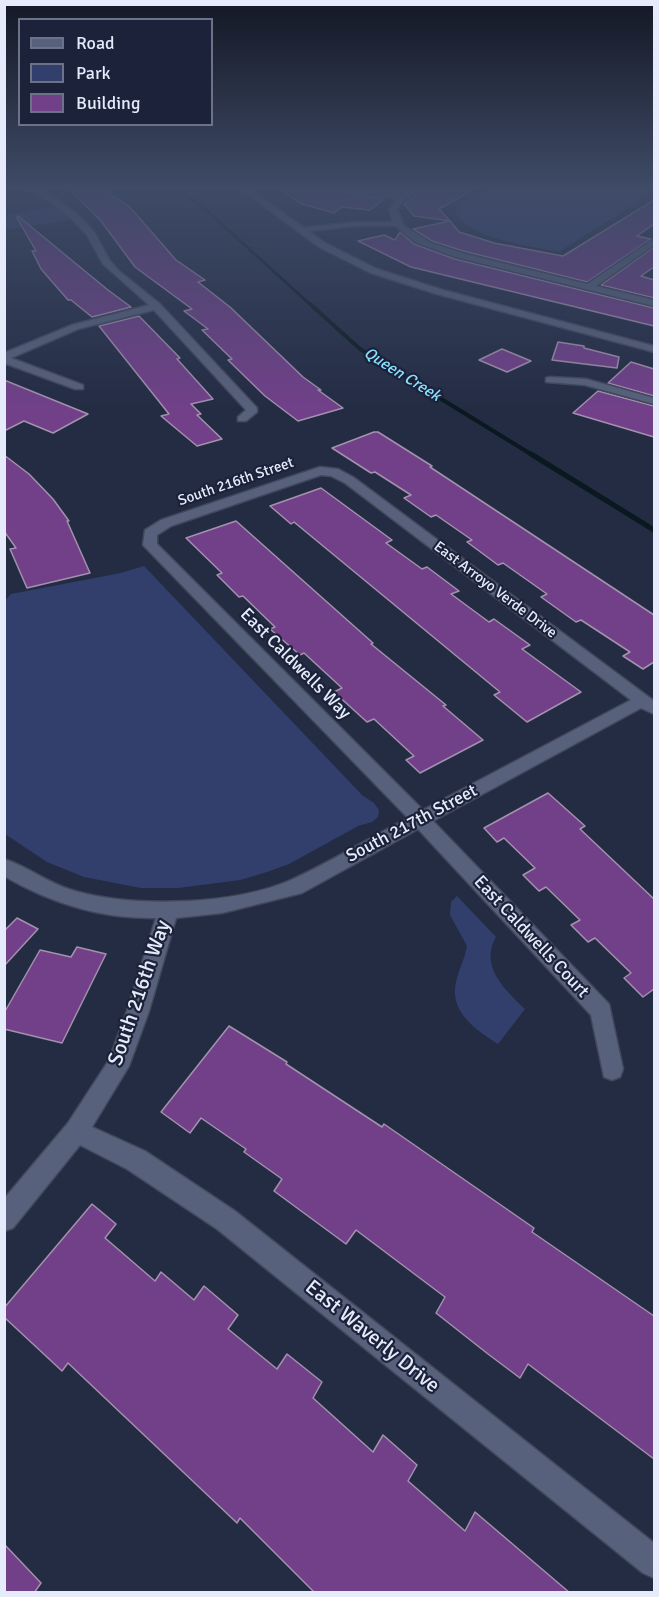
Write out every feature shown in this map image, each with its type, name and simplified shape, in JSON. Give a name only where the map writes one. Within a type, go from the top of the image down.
[{"type":"street","points":[[108,262],[111,267],[157,306],[253,410],[242,419]]},
{"type":"street","points":[[354,262],[404,282],[654,349]]},
{"type":"street","points":[[492,262],[654,303]]},
{"type":"street","points":[[590,287],[627,262]]},
{"type":"street","points":[[4,358],[75,327],[157,306]]},
{"type":"street","points":[[4,358],[79,387]]},
{"type":"street","points":[[550,380],[586,382],[654,401]]},
{"type":"street","name":"South 216th Street","points":[[150,533],[166,523],[320,471],[334,472]]},
{"type":"street","name":"East Arroyo Verde Drive","points":[[334,472],[349,480],[649,705]]},
{"type":"street","name":"East Caldwells Way","points":[[150,533],[150,545],[420,819]]},
{"type":"street","name":"South 217th Street","points":[[168,911],[260,899],[295,887],[420,819],[649,705]]},
{"type":"street","name":"East Caldwells Court","points":[[420,819],[602,1011],[612,1070]]},
{"type":"street","points":[[4,866],[25,881],[81,900],[111,907],[168,911]]},
{"type":"street","name":"South 216th Way","points":[[4,1219],[76,1131],[118,1066],[138,1011],[168,911]]},
{"type":"street","name":"East Waverly Drive","points":[[76,1131],[136,1160],[226,1220],[654,1562]]},
{"type":"green space","points":[[144,566],[362,795],[374,803],[379,810],[378,817],[289,864],[267,872],[240,880],[178,888],[141,888],[84,877],[47,862],[5,834],[5,601],[11,594],[121,573]]},
{"type":"green space","points":[[457,896],[496,937],[492,948],[492,968],[503,986],[525,1009],[498,1044],[465,1018],[456,1000],[457,978],[467,946],[450,915],[451,902]]},
{"type":"building","points":[[37,262],[73,262],[131,307],[92,317],[68,300]]},
{"type":"building","points":[[131,262],[178,262],[205,280],[198,282],[230,307],[303,377],[343,408],[298,421],[265,396],[228,360],[232,359],[202,330],[208,329],[184,311],[192,309],[135,267]]},
{"type":"building","points":[[400,262],[465,262],[654,308],[654,326],[411,267]]},
{"type":"building","points":[[505,262],[617,262],[587,282]]},
{"type":"building","points":[[634,262],[654,262],[654,267],[641,276],[654,280],[654,298],[601,285]]},
{"type":"building","points":[[139,316],[180,358],[177,359],[213,399],[191,404],[201,414],[197,415],[222,439],[197,446],[161,416],[169,414],[99,326]]},
{"type":"building","points":[[558,342],[584,346],[584,348],[619,357],[617,368],[552,360]]},
{"type":"building","points":[[502,349],[531,361],[507,372],[479,360]]},
{"type":"building","points":[[631,362],[654,369],[654,396],[608,383]]},
{"type":"building","points":[[4,380],[88,414],[53,433],[24,421],[4,431]]},
{"type":"building","points":[[598,391],[654,406],[654,437],[573,413]]},
{"type":"building","points":[[378,432],[432,466],[430,467],[654,615],[654,662],[643,669],[623,656],[630,652],[581,620],[576,622],[541,597],[547,594],[503,563],[498,565],[467,542],[472,540],[436,515],[431,517],[404,498],[411,495],[332,448]]},
{"type":"building","points":[[4,455],[29,474],[53,499],[69,521],[67,521],[90,573],[27,588],[10,549],[16,548],[4,531]]},
{"type":"building","points":[[321,488],[392,540],[386,543],[422,569],[427,567],[459,591],[451,594],[489,622],[494,619],[530,645],[522,649],[581,692],[527,722],[494,695],[500,692],[294,522],[291,524],[270,506]]},
{"type":"building","points":[[236,521],[373,643],[371,644],[446,705],[443,706],[483,740],[420,773],[406,760],[414,756],[374,719],[367,722],[334,692],[342,688],[304,653],[300,655],[270,629],[275,627],[217,575],[222,573],[186,538]]},
{"type":"building","points":[[548,793],[585,826],[580,829],[654,899],[654,989],[643,997],[624,978],[631,973],[595,938],[588,942],[571,925],[580,920],[546,887],[539,891],[523,875],[535,868],[504,838],[497,842],[484,828]]},
{"type":"building","points":[[17,918],[38,929],[4,966],[4,931]]},
{"type":"building","points":[[77,947],[106,954],[62,1043],[4,1029],[4,1013],[40,950],[71,957]]},
{"type":"building","points":[[229,1026],[287,1062],[286,1064],[382,1127],[384,1124],[534,1228],[532,1232],[654,1316],[654,1459],[528,1364],[520,1378],[488,1354],[436,1313],[445,1297],[356,1230],[346,1244],[274,1191],[282,1179],[244,1152],[246,1149],[201,1118],[190,1133],[161,1112]]},
{"type":"building","points":[[92,1204],[116,1224],[105,1238],[155,1281],[161,1272],[194,1300],[204,1286],[238,1315],[228,1329],[277,1369],[287,1354],[322,1382],[313,1398],[373,1452],[383,1435],[417,1465],[408,1481],[465,1531],[475,1512],[570,1593],[315,1593],[240,1518],[237,1523],[68,1363],[62,1371],[4,1317],[4,1308]]},
{"type":"building","points":[[4,1544],[41,1583],[34,1593],[4,1593]]},
{"type":"waterway","name":"Queen Creek","points":[[263,262],[312,306]]},
{"type":"waterway","name":"Queen Creek","points":[[310,304],[360,349],[534,456]]},
{"type":"waterway","name":"Queen Creek","points":[[531,454],[654,530]]}]
